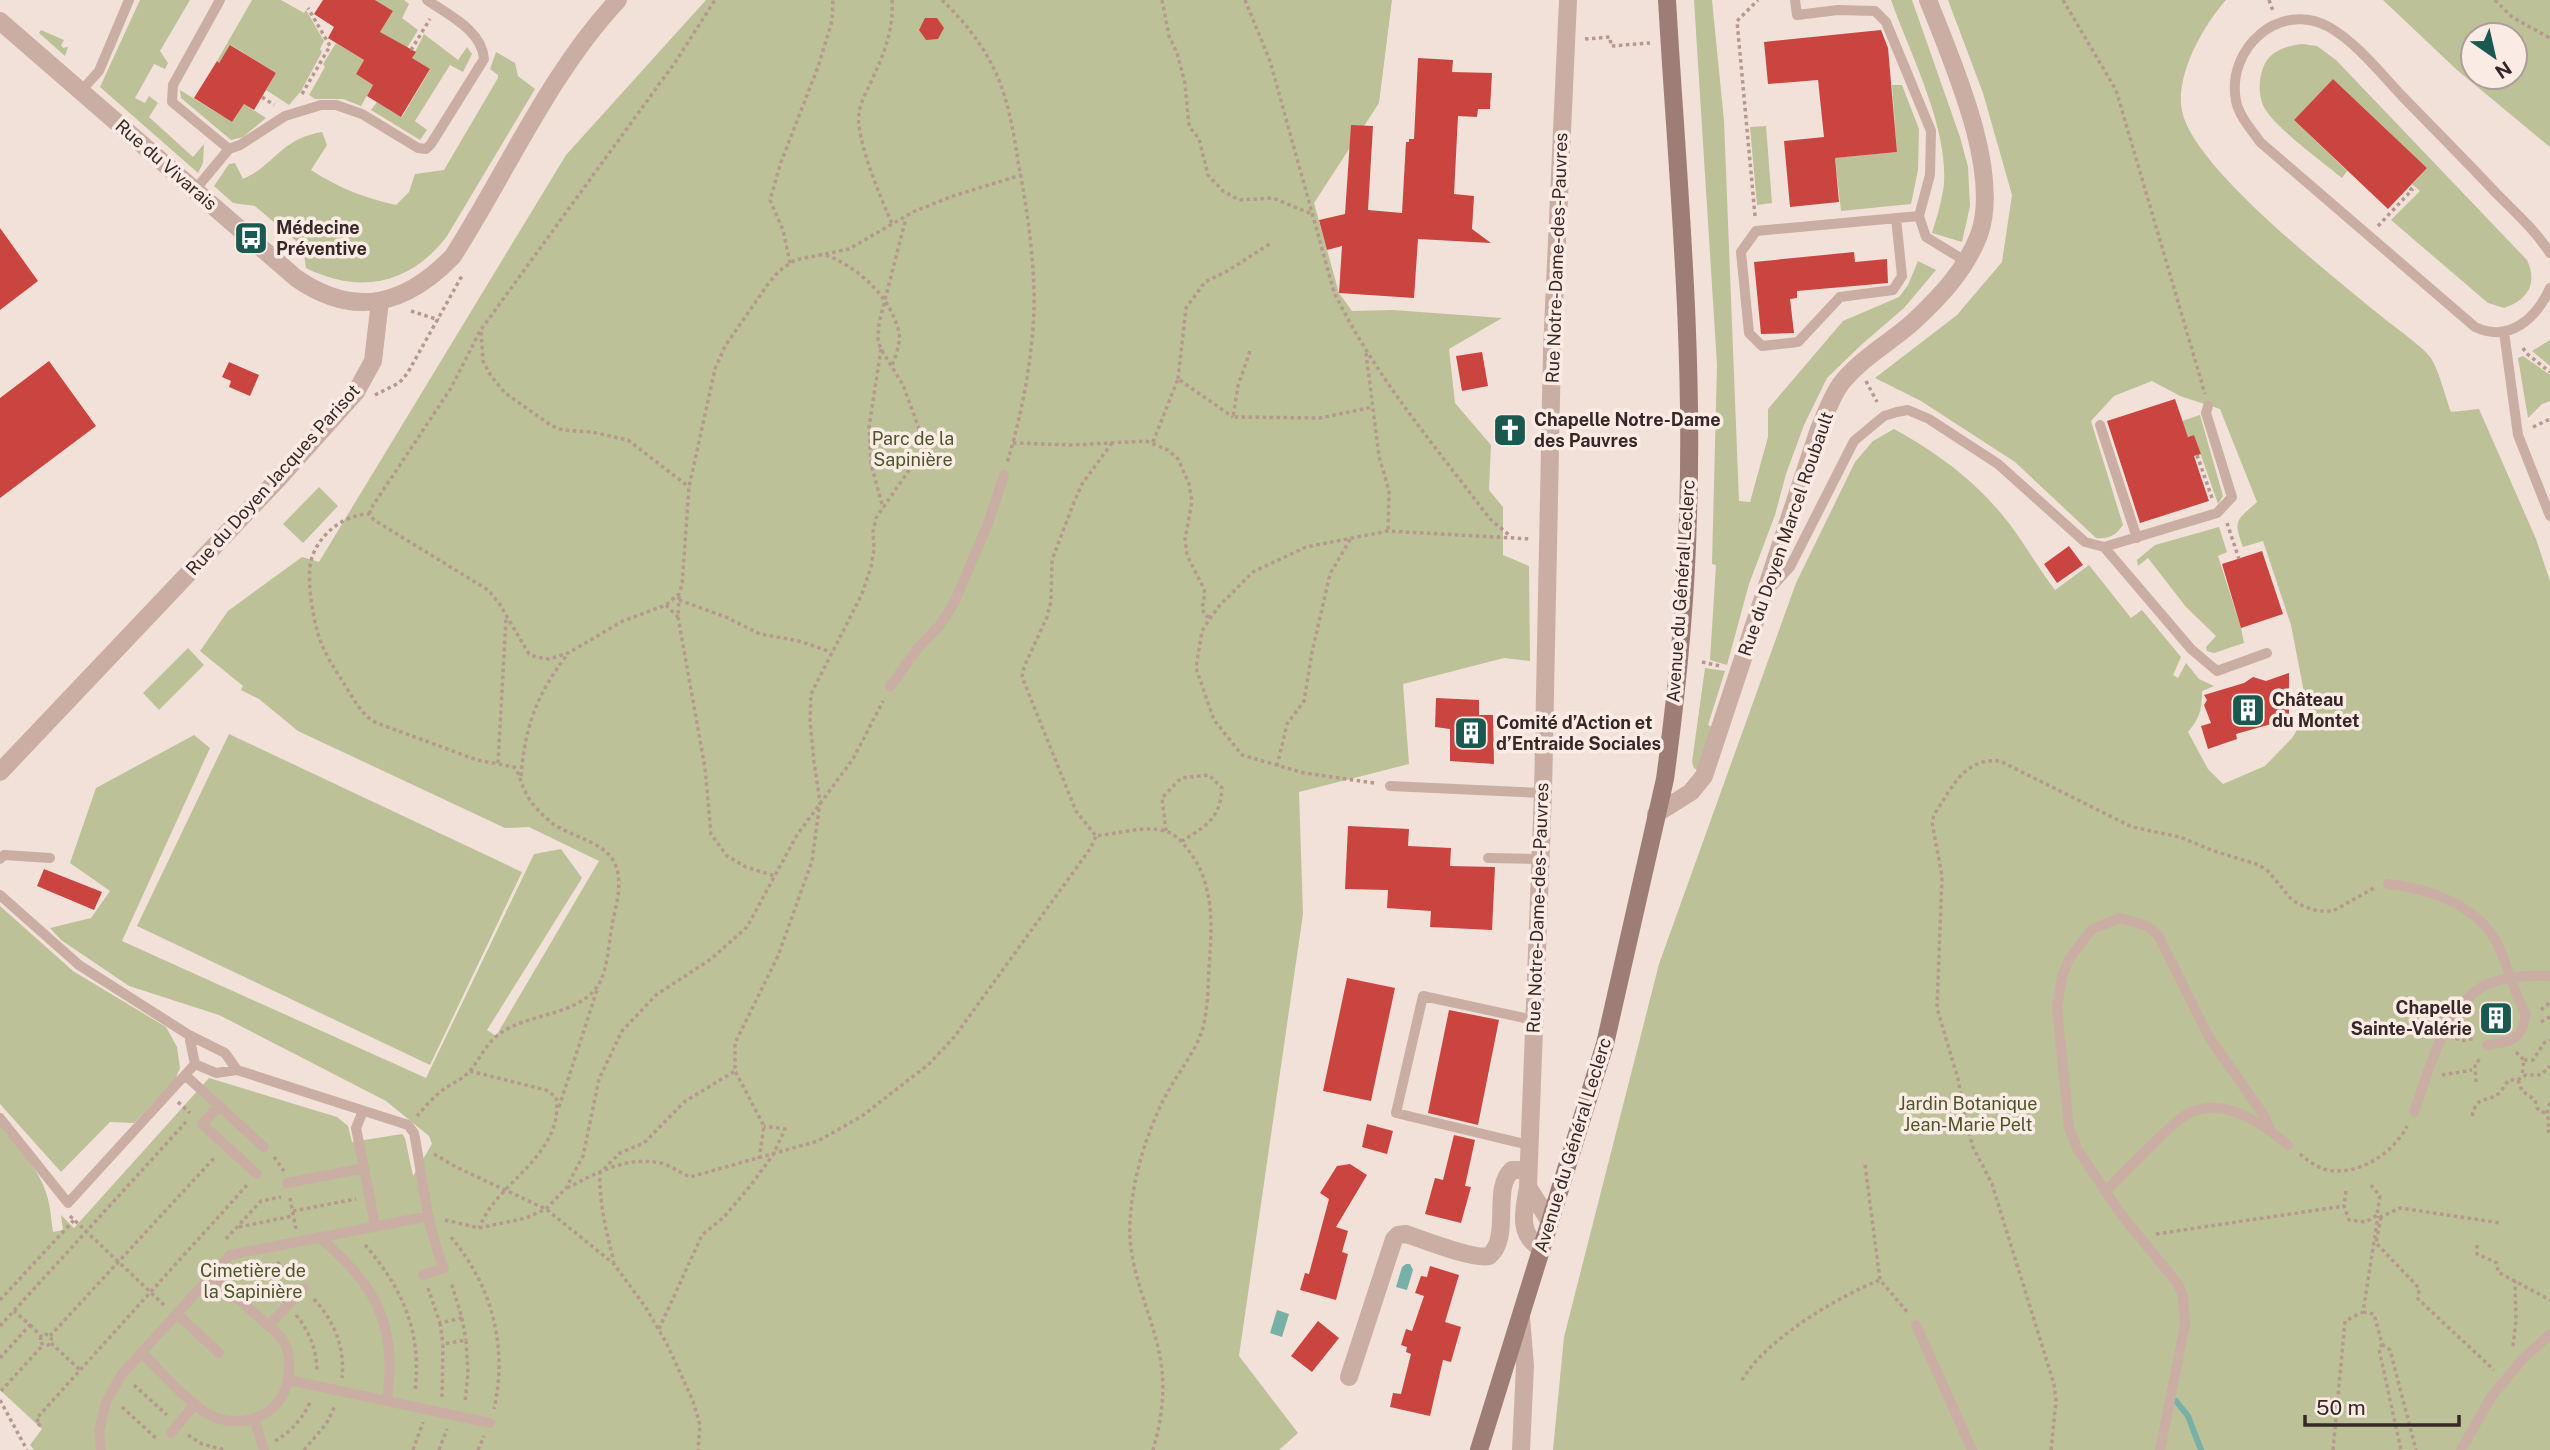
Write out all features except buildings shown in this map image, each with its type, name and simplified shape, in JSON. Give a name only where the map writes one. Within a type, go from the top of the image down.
[{"type":"main road","name":"Avenue du Général Leclerc","points":[[1479,1450],[1605,1044],[1665,779],[1677,682],[1689,513],[1689,401],[1667,0]]},
{"type":"street","points":[[389,299],[432,278],[453,256],[566,66],[592,29],[618,0]]},
{"type":"street","name":"Rue Notre-Dame-des-Pauvres","points":[[1541,1248],[1531,1243],[1527,1235],[1524,1210],[1528,1179],[1541,859],[1552,351],[1568,0]]},
{"type":"street","name":"Rue du Doyen Marcel Roubault","points":[[1656,814],[1691,792],[1704,776],[1819,429],[1841,383],[1870,353],[1920,315],[1949,286],[1967,262],[1980,233],[1985,205],[1985,180],[1970,113],[1928,0]]},
{"type":"street","name":"Rue du Vivarais","points":[[0,21],[194,191],[307,285],[328,296],[358,301],[389,299]]},
{"type":"street","name":"Rue du Doyen Jacques Parisot","points":[[0,772],[280,477],[356,392],[370,369],[389,299]]},
{"type":"street","points":[[1349,1377],[1394,1238],[1406,1234],[1472,1255],[1489,1256],[1498,1243],[1505,1180],[1512,1170],[1528,1179],[1550,1222]]},
{"type":"street","points":[[1520,1313],[1525,1366],[1521,1450]]},
{"type":"lane","points":[[82,91],[99,71],[129,0]]},
{"type":"lane","points":[[220,0],[171,93],[172,102],[229,149]]},
{"type":"lane","points":[[194,191],[229,149],[290,114],[321,105],[336,105],[362,114],[418,148],[426,149],[484,59],[481,42],[474,34],[427,0]]},
{"type":"lane","points":[[1796,0],[1797,15],[1838,10],[1875,11],[1886,22],[1931,131],[1930,175],[1919,216],[1926,237],[1967,262]]},
{"type":"lane","points":[[2550,253],[2534,232],[2450,145],[2352,45],[2332,29],[2316,21],[2303,19],[2277,23],[2254,38],[2243,53],[2235,74],[2236,102],[2260,142],[2475,327],[2489,333],[2513,330],[2547,301],[2550,288]]},
{"type":"lane","points":[[1896,218],[1902,276],[1893,290],[1840,297],[1798,342],[1762,346],[1749,333],[1741,252],[1756,231],[1896,218],[1919,216]]},
{"type":"lane","points":[[2504,332],[2518,435],[2550,516]]},
{"type":"lane","points":[[1761,599],[1790,567],[1854,441],[1884,416],[1908,410],[1929,419],[1998,464],[2085,542],[2104,547],[2217,513],[2232,497],[2206,413],[2208,406]]},
{"type":"lane","points":[[2100,425],[2137,538]]},
{"type":"lane","points":[[890,687],[917,649],[940,625],[954,603],[987,526],[1004,475]]},
{"type":"lane","points":[[2104,547],[2191,649],[2217,671],[2267,653]]},
{"type":"lane","points":[[1390,786],[1543,793]]},
{"type":"lane","points":[[0,859],[4,855],[50,858]]},
{"type":"lane","points":[[1488,858],[1541,859]]},
{"type":"lane","points":[[2389,884],[2402,885],[2447,900],[2478,918],[2497,943],[2513,989],[2526,1015],[2520,1034],[2512,1041],[2487,1045]]},
{"type":"lane","points":[[0,895],[79,965],[189,1035],[225,1053],[237,1070]]},
{"type":"lane","points":[[2160,1450],[2185,1325],[2183,1296],[2178,1284],[2105,1192],[2078,1150],[2069,1128],[2057,1008],[2062,977],[2069,959],[2092,929],[2104,922],[2120,918],[2147,926],[2158,935],[2210,1039],[2257,1105],[2270,1129]]},
{"type":"lane","points":[[2414,1112],[2446,1031],[2459,1009],[2472,995],[2489,984],[2510,977],[2550,976]]},
{"type":"lane","points":[[1529,1145],[1396,1113],[1423,996],[1534,1020]]},
{"type":"lane","points":[[189,1035],[195,1065]]},
{"type":"lane","points":[[195,1065],[216,1073],[237,1070],[408,1125],[414,1133],[429,1216],[444,1268],[423,1275]]},
{"type":"lane","points":[[0,1118],[68,1203],[195,1065]]},
{"type":"lane","points":[[185,1076],[264,1147]]},
{"type":"lane","points":[[219,1106],[202,1124],[257,1174]]},
{"type":"lane","points":[[2105,1192],[2162,1136],[2191,1112],[2214,1107],[2229,1110],[2270,1129],[2288,1145]]},
{"type":"lane","points":[[363,1111],[356,1128],[375,1225]]},
{"type":"lane","points":[[287,1183],[365,1168]]},
{"type":"lane","points":[[101,1450],[99,1431],[106,1402],[122,1374],[230,1255],[429,1216]]},
{"type":"lane","points":[[319,1237],[356,1272],[384,1320],[391,1360],[387,1401]]},
{"type":"lane","points":[[142,1353],[195,1404],[211,1415],[231,1422],[254,1419],[270,1411],[284,1396],[289,1380],[290,1359],[284,1342],[212,1276]]},
{"type":"lane","points":[[268,1326],[304,1288]]},
{"type":"lane","points":[[176,1315],[219,1353]]},
{"type":"lane","points":[[1916,1325],[1972,1450]]},
{"type":"lane","points":[[2461,1450],[2491,1396],[2550,1334]]},
{"type":"lane","points":[[289,1380],[490,1423]]},
{"type":"lane","points":[[170,1433],[195,1404]]},
{"type":"lane","points":[[254,1419],[264,1450]]},
{"type":"path","points":[[679,597],[666,605],[623,621],[568,653],[549,659],[536,657],[529,654],[499,603],[488,590],[374,520],[370,510],[451,388],[480,331],[676,61],[715,0]]},
{"type":"path","points":[[790,262],[783,230],[770,200],[781,162],[818,67],[832,21],[834,0]]},
{"type":"path","points":[[892,0],[893,19],[888,40],[862,102],[858,120],[871,174],[892,224]]},
{"type":"path","points":[[942,0],[962,20],[992,65],[1012,121],[1027,208],[1034,308],[1030,351],[1013,443],[1072,445],[1146,441],[1168,450],[1178,459],[1189,484],[1192,502],[1185,539],[1187,555],[1205,593],[1202,610],[1206,616],[1211,617]]},
{"type":"path","points":[[1162,0],[1169,36],[1177,52],[1185,83],[1189,126],[1199,139],[1208,175],[1223,191],[1239,200],[1273,198],[1312,214]]},
{"type":"path","points":[[1244,0],[1270,61],[1334,292],[1386,382],[1490,519],[1511,537],[1388,531],[1306,547],[1253,572],[1220,605],[1202,631],[1196,668],[1214,720],[1242,755],[1332,779],[1390,786]]},
{"type":"path","points":[[1754,206],[1737,21],[1758,0]]},
{"type":"path","points":[[2063,0],[2116,90],[2208,406]]},
{"type":"path","points":[[2495,0],[2512,17],[2550,38]]},
{"type":"path","points":[[411,50],[437,7]]},
{"type":"path","points":[[290,114],[332,44],[308,8]]},
{"type":"path","points":[[1585,40],[1611,37],[1611,46],[1650,43]]},
{"type":"path","points":[[775,876],[746,867],[727,856],[711,834],[705,768],[678,617],[685,572],[684,545],[689,487],[712,382],[725,346],[768,284],[790,262],[849,249],[907,216],[953,196],[1021,175]]},
{"type":"path","points":[[2387,216],[2412,190],[2409,187]]},
{"type":"path","points":[[759,1159],[764,1126],[735,1071],[735,1043],[778,956],[812,861],[820,802],[810,720],[811,694],[862,594],[871,567],[876,518],[923,450],[922,437],[902,385],[878,340],[879,323],[907,216]]},
{"type":"path","points":[[1153,443],[1178,379],[1186,308],[1205,282],[1271,243]]},
{"type":"path","points":[[823,254],[841,261],[859,274],[885,304],[900,336],[892,366]]},
{"type":"path","points":[[389,299],[405,309],[439,320]]},
{"type":"path","points":[[480,331],[483,361],[505,393],[552,426],[628,440],[689,487]]},
{"type":"path","points":[[881,349],[869,427],[871,464],[883,508]]},
{"type":"path","points":[[1233,417],[1238,386],[1250,351]]},
{"type":"path","points":[[1366,351],[1379,456],[1389,491],[1388,531]]},
{"type":"path","points":[[2536,362],[2550,372]]},
{"type":"path","points":[[1178,379],[1233,417],[1320,418],[1373,407]]},
{"type":"path","points":[[1868,384],[1884,416]]},
{"type":"path","points":[[2527,429],[2550,419]]},
{"type":"path","points":[[1096,836],[1076,811],[1022,683],[1022,677],[1047,617],[1051,601],[1052,560],[1074,502],[1082,484],[1112,443]]},
{"type":"path","points":[[2197,455],[2217,513]]},
{"type":"path","points":[[370,514],[351,516],[335,526],[319,545],[310,566],[316,629],[326,653],[358,706],[369,719],[477,760],[514,767],[521,778]]},
{"type":"path","points":[[1278,766],[1287,724],[1304,701],[1311,652],[1330,574],[1351,538]]},
{"type":"path","points":[[2232,538],[2239,559]]},
{"type":"path","points":[[679,597],[761,634],[799,641],[832,652]]},
{"type":"path","points":[[666,605],[678,617]]},
{"type":"path","points":[[498,764],[506,616]]},
{"type":"path","points":[[479,1228],[491,1205],[538,1156],[554,1131],[558,1110],[600,982],[618,894],[617,870],[609,855],[599,847],[560,828],[541,813],[524,791],[521,778],[523,747],[534,706],[549,678],[568,653]]},
{"type":"path","points":[[1702,662],[1716,664]]},
{"type":"path","points":[[429,1216],[479,1228],[526,1218],[546,1209],[566,1188],[583,1156],[599,1079],[622,1031],[656,995],[711,959],[747,927],[797,835],[853,760],[890,687]]},
{"type":"path","points":[[1166,831],[1162,798],[1181,778],[1209,775],[1222,788],[1221,805],[1207,825],[1182,841]]},
{"type":"path","points":[[1096,836],[1153,829],[1166,831],[1182,841],[1206,882],[1212,923],[1207,1007],[1201,1031],[1156,1115],[1135,1178],[1132,1199],[1132,1259],[1163,1374],[1159,1429],[1153,1450]]},
{"type":"path","points":[[566,1188],[601,1170],[627,1162],[662,1163],[690,1177],[818,1141],[862,1116],[929,1065],[955,1036],[1090,849],[1096,836]]},
{"type":"path","points":[[408,1125],[438,1095],[470,1071],[486,1046],[507,1029],[528,1018],[565,1009],[587,996],[600,982]]},
{"type":"path","points":[[2446,1031],[2461,1041],[2482,1037],[2487,1045],[2489,1055],[2476,1061],[2473,1070],[2476,1082]]},
{"type":"path","points":[[2512,1041],[2515,1051],[2524,1060],[2533,1060],[2544,1043],[2550,1040]]},
{"type":"path","points":[[2524,1060],[2520,1078],[2522,1091],[2535,1100],[2536,1108],[2547,1113]]},
{"type":"path","points":[[2472,1116],[2483,1097],[2499,1094],[2512,1079],[2541,1075],[2550,1066]]},
{"type":"path","points":[[2426,1077],[2473,1070]]},
{"type":"path","points":[[470,1071],[546,1090],[556,1097],[558,1110]]},
{"type":"path","points":[[614,1264],[604,1223],[601,1170],[620,1153],[644,1143],[684,1102],[735,1071]]},
{"type":"path","points":[[0,1326],[192,1115],[169,1094]]},
{"type":"path","points":[[2550,1103],[2547,1113],[2550,1136]]},
{"type":"path","points":[[2288,1145],[2309,1162],[2323,1168],[2337,1171],[2354,1168],[2371,1162],[2395,1146],[2414,1112]]},
{"type":"path","points":[[658,1329],[702,1235],[724,1217],[773,1155],[785,1129],[764,1126]]},
{"type":"path","points":[[415,1143],[456,1167],[546,1209],[614,1264],[633,1288],[658,1329],[698,1414],[698,1450]]},
{"type":"path","points":[[42,1337],[50,1336],[226,1145]]},
{"type":"path","points":[[1865,1165],[1880,1280],[1916,1325]]},
{"type":"path","points":[[38,1426],[41,1423],[36,1419],[257,1174]]},
{"type":"path","points":[[2371,1185],[2380,1196],[2376,1243],[2418,1288],[2417,1299],[2504,1380]]},
{"type":"path","points":[[2346,1191],[2344,1206],[2349,1220],[2365,1222],[2400,1208],[2501,1223]]},
{"type":"path","points":[[230,1255],[226,1239],[261,1200],[290,1195]]},
{"type":"path","points":[[237,1228],[370,1196]]},
{"type":"path","points":[[2140,1237],[2344,1206]]},
{"type":"path","points":[[429,1216],[453,1240],[488,1295],[500,1345],[498,1388],[490,1423],[478,1450]]},
{"type":"path","points":[[2363,1312],[2379,1216]]},
{"type":"path","points":[[0,1300],[74,1220],[176,1315]]},
{"type":"path","points":[[2477,1245],[2477,1254],[2497,1263],[2498,1272],[2550,1300]]},
{"type":"path","points":[[264,1248],[330,1318],[337,1334],[343,1362],[340,1391],[326,1424],[304,1450]]},
{"type":"path","points":[[444,1268],[462,1318],[466,1340],[468,1381],[463,1418]]},
{"type":"path","points":[[423,1275],[440,1323],[443,1343],[445,1414],[439,1450]]},
{"type":"path","points":[[1742,1380],[1749,1368],[1778,1341],[1833,1301],[1880,1280]]},
{"type":"path","points":[[2511,1355],[2516,1321],[2515,1281]]},
{"type":"path","points":[[14,1311],[42,1337],[43,1345]]},
{"type":"path","points":[[2333,1450],[2345,1321],[2363,1312],[2374,1314],[2382,1344],[2390,1350],[2416,1450]]},
{"type":"path","points":[[440,1323],[462,1318]]},
{"type":"path","points":[[0,1358],[30,1325]]},
{"type":"path","points":[[50,1336],[51,1343],[80,1370]]},
{"type":"path","points":[[443,1343],[466,1340]]},
{"type":"path","points":[[1,1391],[43,1345],[51,1343]]},
{"type":"path","points":[[2382,1344],[2379,1349],[2402,1450]]},
{"type":"path","points":[[110,1395],[162,1444]]},
{"type":"path","points":[[0,1400],[27,1450]]},
{"type":"path","points":[[413,1450],[426,1410]]},
{"type":"green space","points":[[140,0],[190,0],[160,51],[168,63],[165,69],[154,64],[135,98],[145,103],[149,96],[158,103],[149,117],[193,157],[204,144],[203,163],[198,173],[100,87]]},
{"type":"green space","points":[[252,0],[281,0],[304,13],[306,10],[324,41],[320,49],[322,52],[301,91],[289,105],[266,90],[276,73],[231,45],[219,63],[217,61]]},
{"type":"green space","points":[[375,0],[404,0],[409,4],[402,18],[418,30],[407,48],[380,32],[393,11]]},
{"type":"green space","name":"Parc de la Sapinière","points":[[706,0],[1392,0],[1379,103],[1314,203],[1339,293],[1352,311],[1393,310],[1502,318],[1449,349],[1455,403],[1491,445],[1489,490],[1503,507],[1503,555],[1529,566],[1530,661],[1504,658],[1403,684],[1409,764],[1299,792],[1303,914],[1239,1356],[1298,1433],[1279,1450],[34,1450],[30,1445],[42,1429],[0,1390],[0,1125],[28,1160],[45,1188],[53,1232],[63,1230],[61,1215],[74,1228],[209,1078],[337,1117],[348,1126],[352,1142],[402,1134],[413,1176],[432,1144],[429,1136],[386,1101],[219,1015],[129,986],[61,940],[50,928],[91,918],[110,891],[70,863],[96,788],[194,735],[210,748],[122,941],[426,1078],[534,854],[561,849],[582,878],[487,1030],[496,1036],[599,861],[529,827],[505,828],[298,731],[259,699],[241,690],[243,686],[200,651],[228,611],[302,557],[319,562],[566,155]]},
{"type":"green space","points":[[1694,0],[1712,0],[1724,121],[1739,501],[1750,502],[1768,437],[1768,409],[1843,321],[1899,297],[1908,285],[1918,261],[1936,270],[1904,308],[1827,378],[1804,425],[1786,474],[1775,515],[1749,584],[1727,665],[1710,660],[1716,565],[1712,564],[1717,365]]},
{"type":"green space","points":[[1891,0],[1912,0],[1960,137],[1968,167],[1970,206],[1962,242],[1932,233],[1943,191],[1941,145],[1936,120]]},
{"type":"green space","name":"Jardin Botanique Jean-Marie Pelt","points":[[1948,0],[2226,0],[2200,37],[2183,82],[2182,111],[2192,135],[2211,162],[2268,220],[2426,352],[2436,368],[2451,412],[2479,409],[2536,539],[2550,581],[2550,1450],[1553,1450],[1564,1337],[1659,964],[1796,583],[1855,462],[1873,441],[1894,429],[1956,470],[1996,507],[2055,590],[2089,565],[2131,618],[2142,610],[2181,657],[2173,675],[2178,678],[2186,663],[2199,679],[2214,686],[2202,691],[2199,713],[2188,732],[2208,769],[2223,784],[2265,766],[2292,738],[2308,713],[2291,625],[2263,541],[2243,547],[2240,538],[2238,521],[2257,502],[2220,409],[2180,396],[2152,381],[2114,396],[2091,421],[2123,525],[2111,536],[2096,538],[2015,462],[1921,401],[1875,378],[1957,315],[2002,262],[2012,195],[1983,93]]},
{"type":"green space","points":[[2383,0],[2550,0],[2550,147],[2482,91],[2529,91],[2529,21],[2459,21],[2459,72]]},
{"type":"green space","points":[[41,30],[64,40],[61,45],[63,48],[68,47],[65,56],[39,33]]},
{"type":"green space","points":[[424,34],[458,60],[467,47],[472,54],[463,72],[450,65],[415,121],[427,130],[420,140],[371,110],[377,102],[402,117],[430,70],[412,58]]},
{"type":"green space","points":[[336,43],[364,60],[356,74],[373,85],[361,106],[343,99],[315,99],[309,95]]},
{"type":"green space","points":[[2302,44],[2317,46],[2336,60],[2527,260],[2531,283],[2525,295],[2504,308],[2488,303],[2391,220],[2420,191],[2412,184],[2427,168],[2333,79],[2294,120],[2347,171],[2342,178],[2276,123],[2261,100],[2263,68],[2269,57],[2279,50]]},
{"type":"green space","points":[[496,52],[515,63],[518,76],[535,89],[447,236],[433,252],[401,274],[383,280],[346,281],[306,268],[303,247],[255,206],[233,203],[214,186],[229,164],[235,163],[243,179],[263,167],[296,140],[322,132],[327,145],[311,170],[352,192],[396,205],[409,192],[415,174],[444,170],[498,78],[490,69]]},
{"type":"green space","points":[[1892,85],[1902,85],[1919,129],[1918,170],[1911,204],[1841,211],[1835,158],[1897,152]]},
{"type":"green space","points":[[180,90],[232,122],[244,104],[266,118],[243,137],[231,140],[181,98]]},
{"type":"green space","points":[[1766,126],[1772,203],[1757,205],[1750,127]]},
{"type":"green space","points":[[2550,340],[2550,366],[2532,351]]},
{"type":"green space","points":[[2523,356],[2550,375],[2550,401],[2542,404],[2528,418],[2518,358]]},
{"type":"green space","points":[[2200,415],[2223,496],[2218,504],[2194,435],[2188,437],[2182,421]]},
{"type":"green space","points":[[319,487],[338,506],[303,543],[283,524]]},
{"type":"green space","points":[[2219,527],[2227,552],[2218,556],[2244,643],[2214,653],[2207,651],[2206,647],[2216,636],[2186,607],[2148,558],[2138,566],[2137,560],[2155,545]]},
{"type":"green space","points":[[188,648],[204,665],[159,710],[143,693]]},
{"type":"green space","points":[[1705,668],[1725,671],[1708,725],[1714,728],[1698,771],[1692,762]]},
{"type":"green space","points":[[229,734],[522,872],[430,1065],[137,926]]},
{"type":"green space","points":[[0,906],[73,971],[166,1027],[177,1047],[180,1068],[175,1080],[134,1123],[110,1122],[61,1172],[0,1104]]},
{"type":"water","points":[[1410,1264],[1413,1270],[1407,1290],[1396,1287],[1402,1267]]},
{"type":"water","points":[[1277,1310],[1289,1314],[1282,1337],[1270,1333]]},
{"type":"waterway","points":[[2176,1401],[2188,1416],[2201,1450]]},
{"type":"place","name":"Médecine Préventive","points":[[251,238]]},
{"type":"place","name":"Chapelle Notre-Dame des Pauvres","points":[[1510,430]]},
{"type":"place","name":"Château du Montet","points":[[2248,710]]},
{"type":"place","name":"Comité d’Action et d’Entraide Sociales","points":[[1471,733]]},
{"type":"place","name":"Chapelle Sainte-Valérie","points":[[2496,1018]]},
{"type":"park label","name":"Cimetière de la Sapinière","points":[[253,1281]]}]
